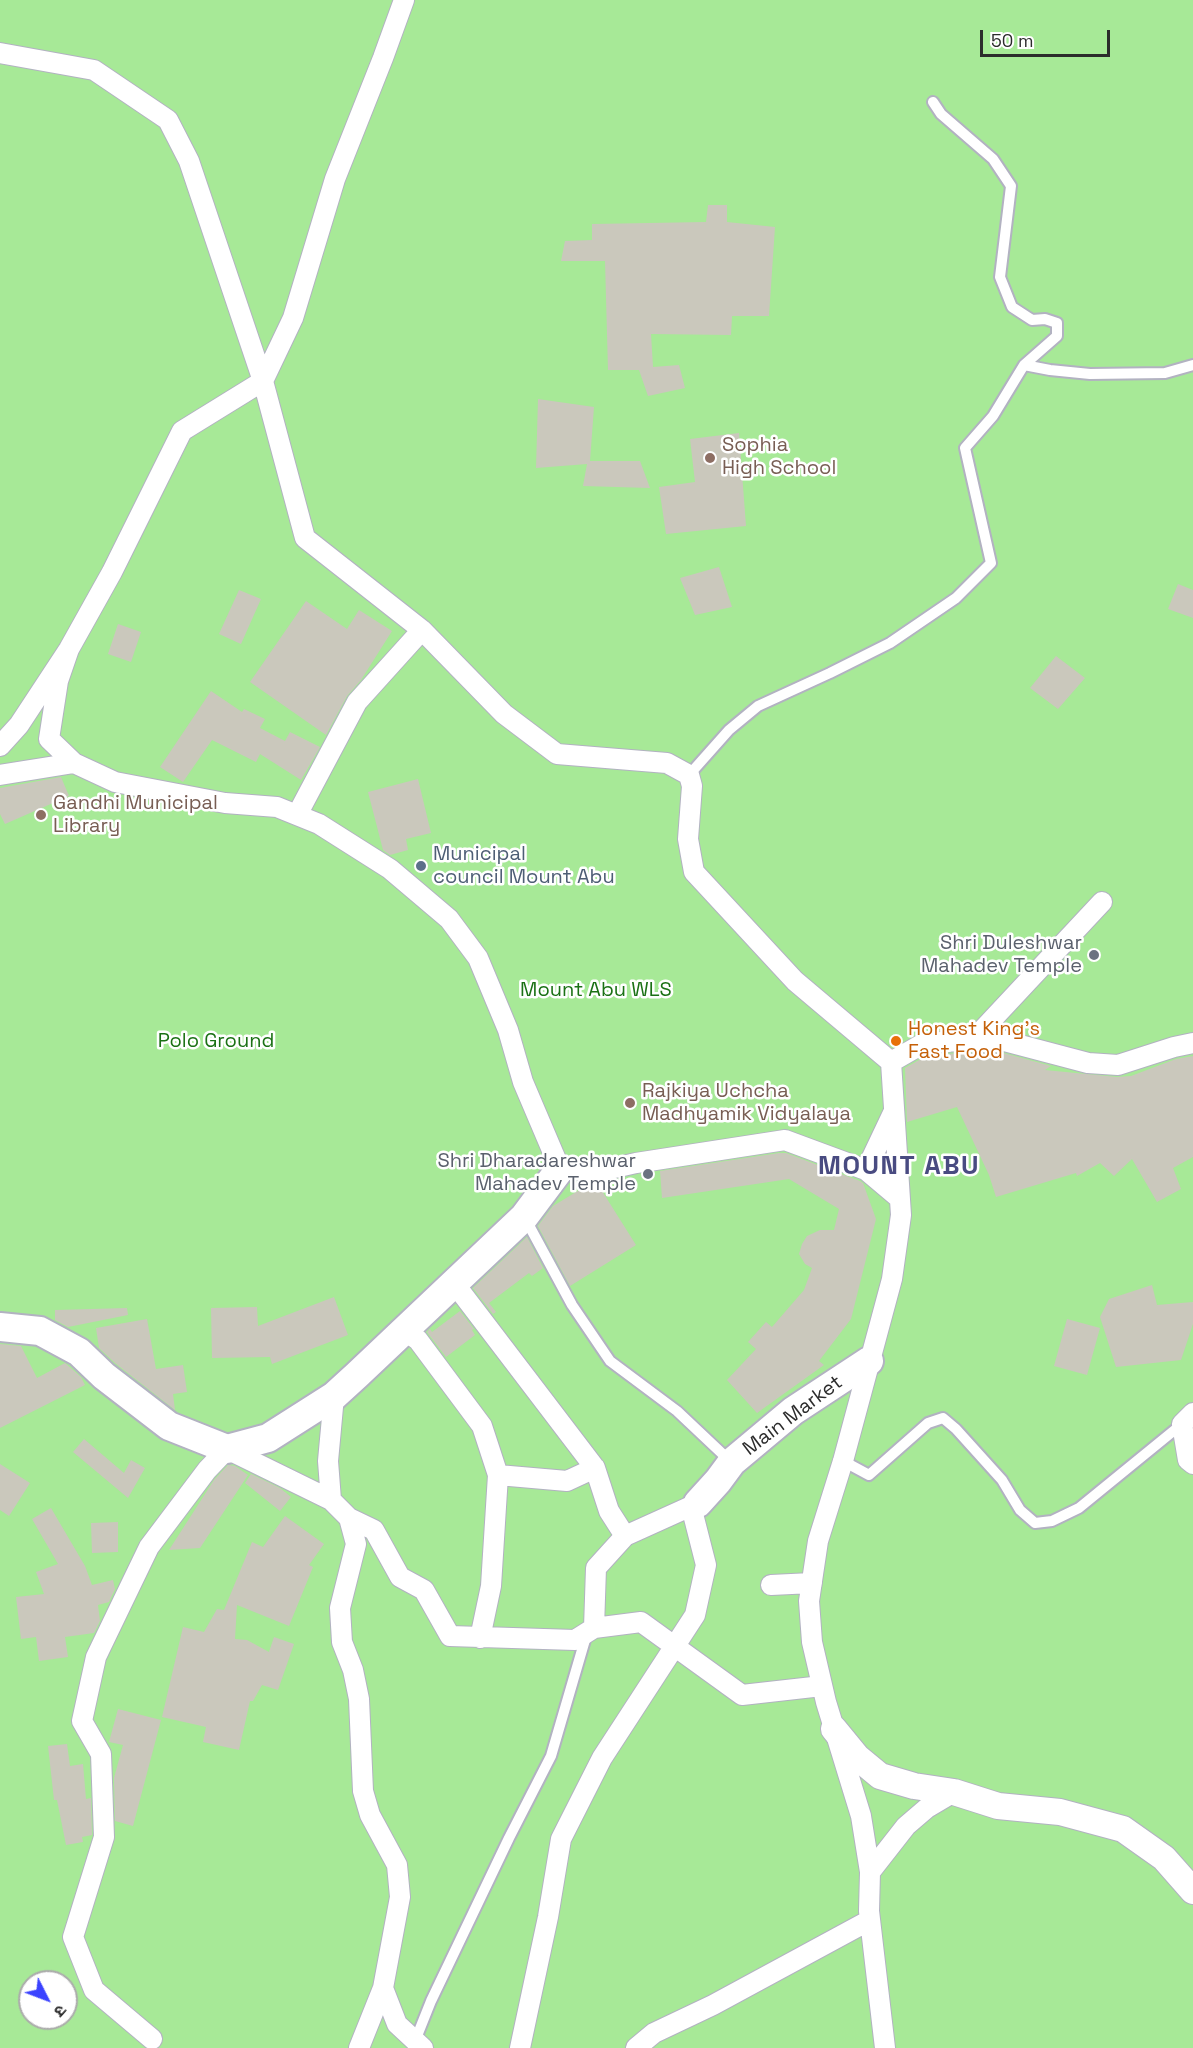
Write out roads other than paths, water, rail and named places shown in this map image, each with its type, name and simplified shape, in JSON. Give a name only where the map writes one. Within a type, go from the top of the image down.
[{"type":"main road","points":[[0,1327],[40,1332],[79,1352],[104,1376],[169,1426],[227,1449],[268,1438],[334,1396],[524,1217],[560,1169]]},
{"type":"main road","name":"Main Market","points":[[698,1503],[732,1462],[793,1411],[869,1361]]},
{"type":"street","points":[[0,746],[19,725],[69,649],[112,572],[182,431],[263,381],[293,318],[335,179],[404,0]]},
{"type":"street","points":[[0,53],[94,70],[168,120],[189,161],[263,381],[305,538],[422,630],[504,714],[557,754],[667,763],[689,775],[692,786],[688,839],[694,872],[795,981],[891,1062],[898,1197],[901,1215],[892,1279],[843,1461],[818,1541],[809,1601],[812,1642],[822,1686],[861,1816],[870,1872],[870,1920],[885,2048]]},
{"type":"street","points":[[297,815],[357,702],[422,630]]},
{"type":"street","points":[[69,649],[58,681],[49,739],[74,763],[115,782],[225,803],[277,807],[319,824],[390,869],[449,919],[478,958],[508,1030],[523,1082],[560,1169],[601,1171],[636,1163],[785,1140],[866,1170],[898,1197]]},
{"type":"street","points":[[0,775],[74,763]]},
{"type":"street","points":[[973,1040],[1102,902]]},
{"type":"street","points":[[891,1062],[924,1043],[997,1039],[1088,1063],[1118,1065],[1193,1043]]},
{"type":"street","points":[[866,1170],[894,1109]]},
{"type":"street","points":[[454,1284],[595,1468],[609,1511],[625,1536]]},
{"type":"street","points":[[404,1330],[418,1340],[482,1426],[498,1475],[491,1586],[480,1638]]},
{"type":"street","points":[[331,1500],[328,1461],[334,1396]]},
{"type":"street","points":[[1188,1419],[1188,1460],[1193,1464]]},
{"type":"street","points":[[152,2039],[94,1990],[73,1937],[104,1837],[101,1754],[82,1721],[96,1657],[149,1547],[207,1470],[227,1449],[331,1500],[349,1518],[374,1530],[400,1577],[424,1590],[450,1636],[575,1640],[590,1630],[640,1622],[742,1695],[822,1686]]},
{"type":"street","points":[[498,1475],[567,1481],[595,1468]]},
{"type":"street","points":[[590,1630],[596,1568],[625,1536],[698,1503]]},
{"type":"street","points":[[520,2048],[548,1917],[561,1839],[602,1758],[695,1615],[706,1565],[693,1514],[698,1503]]},
{"type":"street","points":[[349,1518],[356,1544],[340,1608],[342,1642],[353,1670],[359,1699],[363,1791],[370,1815],[397,1865],[400,1897],[383,1988],[359,2048]]},
{"type":"street","points":[[771,1585],[812,1583]]},
{"type":"street","points":[[834,1728],[857,1757],[880,1776],[914,1786],[954,1792],[998,1806],[1060,1812],[1123,1829],[1164,1858],[1193,1891]]},
{"type":"street","points":[[870,1872],[906,1826],[927,1808],[954,1792]]},
{"type":"street","points":[[636,2048],[654,2033],[713,2005],[870,1920]]},
{"type":"street","points":[[383,1988],[397,2024],[419,2045]]},
{"type":"lane","points":[[689,775],[729,730],[758,706],[890,643],[956,598],[991,563],[965,448],[993,416],[1024,365],[1057,336],[1057,323],[1045,319],[1032,320],[1012,307],[1000,277],[1011,186],[993,159],[942,114],[933,102]]},
{"type":"lane","points":[[1024,365],[1090,374],[1165,373],[1193,365]]},
{"type":"lane","points":[[524,1217],[572,1305],[610,1361],[677,1411],[732,1462]]},
{"type":"lane","points":[[843,1461],[869,1475],[928,1423],[943,1418],[956,1429],[1002,1480],[1020,1510],[1035,1523],[1052,1521],[1079,1508],[1188,1419]]},
{"type":"lane","points":[[419,2045],[431,2001],[551,1756],[590,1630]]},
{"type":"place","name":"Sophia High School","points":[[710,458]]},
{"type":"place","name":"Gandhi Municipal Library","points":[[41,815]]},
{"type":"place","name":"Municipal council Mount Abu","points":[[421,866]]},
{"type":"place","name":"Shri Duleshwar Mahadev Temple","points":[[1094,955]]},
{"type":"place","name":"Honest King's Fast Food","points":[[896,1041]]},
{"type":"place","name":"Rajkiya Uchcha Madhyamik Vidyalaya","points":[[630,1103]]},
{"type":"place","name":"Shri Dharadareshwar Mahadev Temple","points":[[648,1174]]},
{"type":"district","name":"MOUNT ABU","points":[[899,1167]]},
{"type":"park label","name":"Mount Abu WLS","points":[[596,991]]},
{"type":"park label","name":"Polo Ground","points":[[216,1042]]}]
